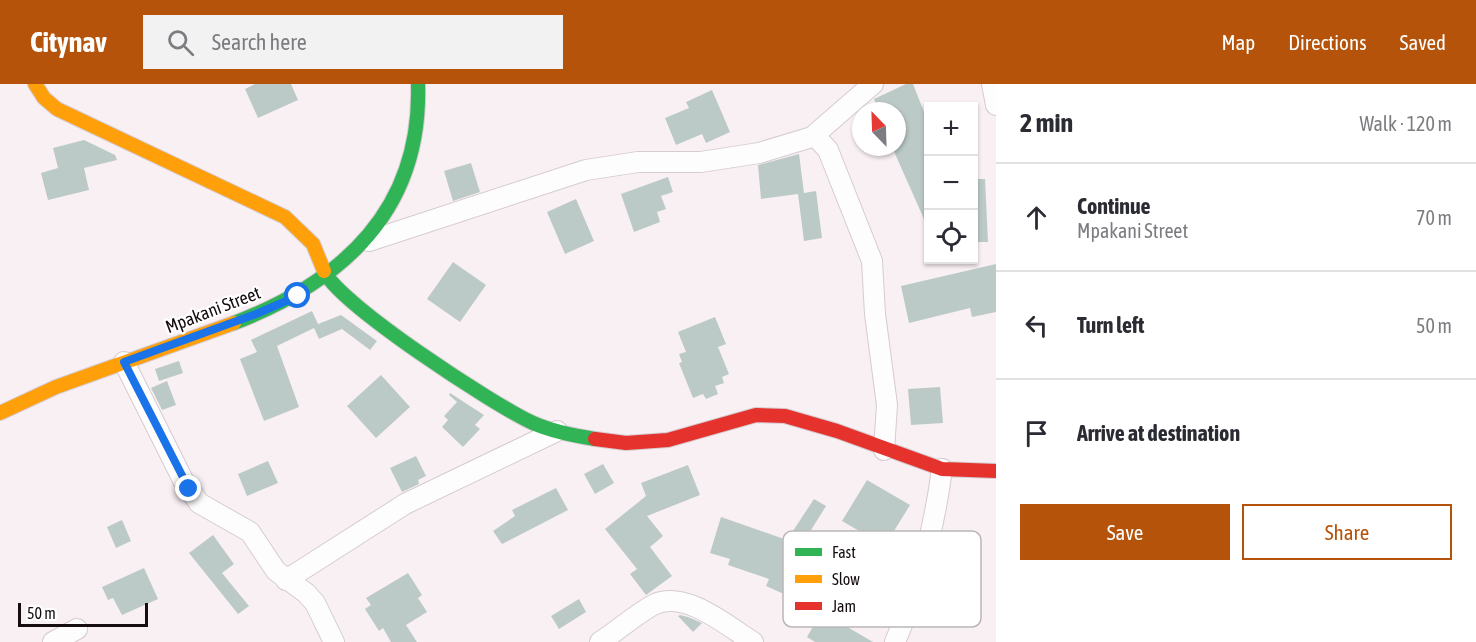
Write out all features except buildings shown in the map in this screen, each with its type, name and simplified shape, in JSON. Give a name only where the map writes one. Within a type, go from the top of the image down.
[{"type":"street","points":[[35,84],[44,98],[57,109],[285,217],[313,244],[327,277],[350,301],[480,394],[535,424],[557,431],[626,443],[668,440],[756,415],[785,416],[837,431],[884,450],[942,469],[996,471]]},
{"type":"street","name":"Mpakani Street","points":[[0,413],[124,362],[256,314],[298,296],[327,277],[369,241],[393,206],[411,163],[418,84]]},
{"type":"street","points":[[369,241],[586,170],[638,162],[701,162],[759,153],[812,137],[873,84]]},
{"type":"street","points":[[992,84],[996,105]]},
{"type":"street","points":[[812,137],[825,145],[831,156],[872,261],[875,314],[887,405],[884,450]]},
{"type":"street","points":[[124,362],[163,442],[199,503],[250,532],[276,571],[306,593],[315,603],[334,642]]},
{"type":"street","points":[[286,580],[405,504],[557,431]]},
{"type":"street","points":[[930,531],[942,469]]},
{"type":"street","points":[[600,642],[654,605],[668,601],[688,603],[753,642]]},
{"type":"street","points":[[895,642],[901,627]]},
{"type":"street","points":[[53,642],[77,629]]},
{"type":"traffic: fast","points":[[234,323],[274,306],[310,286],[342,262],[369,235],[391,203],[406,168],[416,128],[418,84]]},
{"type":"traffic: fast","points":[[324,271],[336,286],[387,329],[486,397],[540,426],[595,439]]},
{"type":"traffic: slow","points":[[35,84],[44,98],[57,109],[285,217],[313,244],[324,271]]},
{"type":"traffic: slow","points":[[0,413],[56,387],[234,323]]},
{"type":"traffic: jam","points":[[595,439],[626,443],[668,440],[756,415],[785,416],[837,431],[942,469],[996,471]]},
{"type":"route","points":[[189,489],[133,384],[124,362],[256,314],[298,296]]}]
